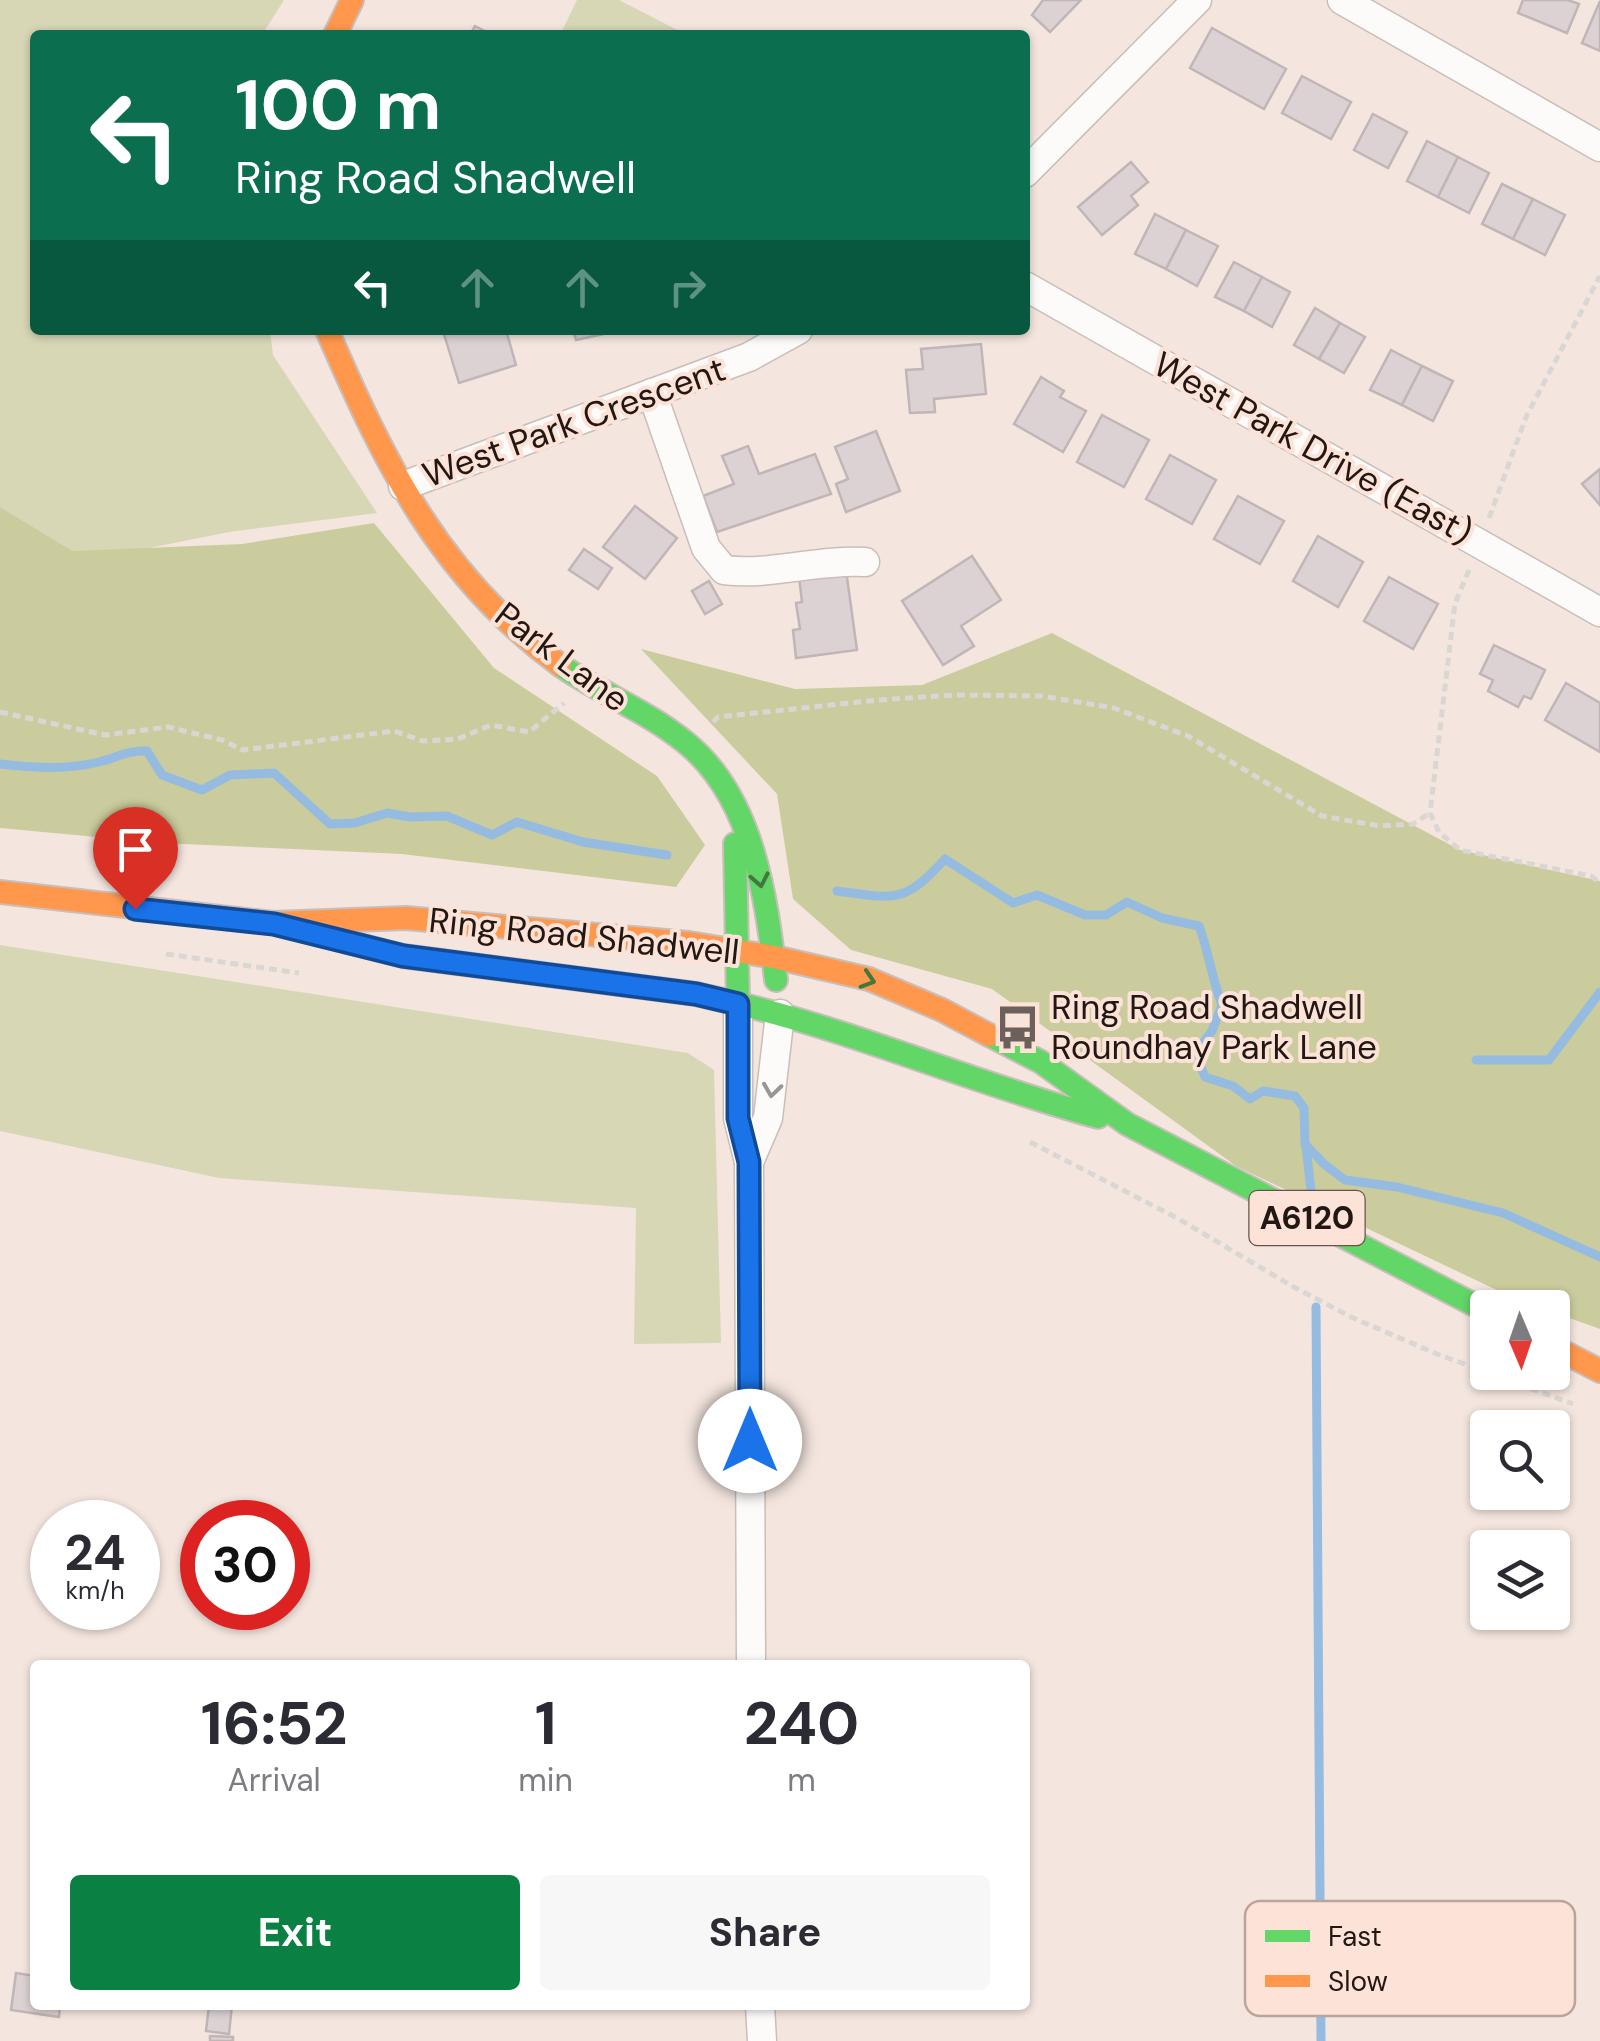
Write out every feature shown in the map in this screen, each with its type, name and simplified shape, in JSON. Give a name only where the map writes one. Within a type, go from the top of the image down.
[{"type":"main road","points":[[337,30],[352,0]]},
{"type":"main road","name":"Park Lane","points":[[329,335],[354,394],[403,486],[438,540],[484,599],[588,684],[688,744],[714,772],[754,851],[774,957],[780,1014]]},
{"type":"main road","name":"Park Lane","points":[[732,807],[738,1004]]},
{"type":"main road","name":"Ring Road Shadwell","points":[[0,892],[274,924],[403,956],[696,994],[738,1004]]},
{"type":"main road","name":"Ring Road Shadwell","points":[[274,924],[406,918],[543,928],[774,957]]},
{"type":"main road","name":"A6120","points":[[774,957],[869,979],[942,1010],[1041,1062],[1127,1124],[1470,1303]]},
{"type":"main road","name":"A6120","points":[[738,1004],[878,1044],[1024,1097],[1127,1124]]},
{"type":"main road","points":[[1570,1355],[1600,1370]]},
{"type":"street","points":[[1030,168],[1196,0]]},
{"type":"street","points":[[1342,0],[1600,146]]},
{"type":"street","name":"West Park Drive (East)","points":[[1030,289],[1600,612]]},
{"type":"street","name":"West Park Crescent","points":[[403,486],[749,357],[789,335]]},
{"type":"street","points":[[652,394],[706,548],[724,570],[746,572],[834,560],[865,562]]},
{"type":"street","points":[[738,1004],[738,1118],[749,1162],[751,1660]]},
{"type":"street","points":[[749,1162],[768,1118],[780,1014]]},
{"type":"street","points":[[760,2010],[762,2041]]},
{"type":"path","points":[[1600,276],[1526,418],[1455,603],[1430,813],[1439,832],[1460,850],[1591,876],[1600,882]]},
{"type":"path","points":[[0,712],[105,735],[168,727],[222,740],[243,750],[394,731],[423,741],[458,739],[491,725],[529,732],[588,684]]},
{"type":"path","points":[[688,744],[718,717],[954,695],[1042,696],[1114,708],[1188,736],[1322,816],[1380,826],[1412,824],[1430,813]]},
{"type":"path","points":[[1026,1140],[1177,1218],[1351,1316],[1401,1340],[1580,1407]]},
{"type":"green space","points":[[0,0],[284,0],[265,30],[30,30],[30,335],[271,335],[273,355],[377,513],[229,532],[124,553],[73,551],[0,507]]},
{"type":"green space","points":[[577,0],[619,0],[677,30],[562,30]]},
{"type":"green space","points":[[0,507],[73,551],[242,544],[374,523],[494,668],[657,776],[705,845],[676,887],[402,854],[161,843],[0,828]]},
{"type":"green space","points":[[1052,633],[1460,850],[1600,881],[1600,1329],[1570,1318],[1570,1290],[1497,1290],[1236,1166],[992,989],[851,950],[793,899],[777,794],[641,649],[795,689],[922,685]]},
{"type":"green space","points":[[0,945],[688,1053],[714,1070],[721,1343],[634,1344],[636,1208],[219,1178],[0,1131]]},
{"type":"building","points":[[1043,0],[1081,0],[1050,32],[1032,15]]},
{"type":"building","points":[[1523,0],[1568,0],[1579,4],[1567,33],[1518,13]]},
{"type":"building","points":[[1600,1],[1600,51],[1582,43]]},
{"type":"building","points":[[1212,28],[1286,69],[1264,109],[1190,68]]},
{"type":"building","points":[[1302,76],[1351,102],[1331,139],[1282,113]]},
{"type":"building","points":[[1373,114],[1407,132],[1388,168],[1354,150]]},
{"type":"building","points":[[1427,141],[1458,157],[1438,197],[1407,181]]},
{"type":"building","points":[[1458,157],[1489,173],[1469,213],[1438,197]]},
{"type":"building","points":[[1131,162],[1148,182],[1131,196],[1138,205],[1102,235],[1078,207]]},
{"type":"building","points":[[1502,184],[1533,199],[1513,239],[1482,224]]},
{"type":"building","points":[[1533,199],[1565,215],[1545,255],[1513,239]]},
{"type":"building","points":[[1155,214],[1186,230],[1166,269],[1135,254]]},
{"type":"building","points":[[1186,230],[1218,246],[1197,286],[1166,269]]},
{"type":"building","points":[[1234,262],[1262,277],[1244,311],[1215,297]]},
{"type":"building","points":[[1262,277],[1290,292],[1272,327],[1244,311]]},
{"type":"building","points":[[1315,308],[1340,323],[1319,359],[1294,345]]},
{"type":"building","points":[[1340,323],[1365,337],[1344,373],[1319,359]]},
{"type":"building","points":[[444,335],[507,335],[516,365],[459,383]]},
{"type":"building","points":[[981,344],[986,394],[934,399],[935,412],[910,413],[906,370],[923,369],[921,349]]},
{"type":"building","points":[[1391,350],[1422,366],[1402,405],[1370,390]]},
{"type":"building","points":[[1422,366],[1453,381],[1433,421],[1402,405]]},
{"type":"building","points":[[1041,377],[1064,391],[1060,397],[1086,411],[1063,452],[1014,424]]},
{"type":"building","points":[[1102,415],[1149,440],[1124,487],[1077,462]]},
{"type":"building","points":[[876,431],[900,491],[846,512],[836,484],[848,479],[835,447]]},
{"type":"building","points":[[748,446],[759,474],[815,454],[831,494],[717,532],[703,496],[734,484],[722,456]]},
{"type":"building","points":[[1170,455],[1216,480],[1192,524],[1146,499]]},
{"type":"building","points":[[1600,469],[1600,505],[1582,484]]},
{"type":"building","points":[[1238,496],[1284,521],[1260,564],[1214,539]]},
{"type":"building","points":[[635,506],[677,538],[645,579],[603,547]]},
{"type":"building","points":[[1318,536],[1363,562],[1338,607],[1293,581]]},
{"type":"building","points":[[584,549],[612,568],[598,589],[569,570]]},
{"type":"building","points":[[972,556],[1001,600],[961,626],[974,646],[943,665],[902,601]]},
{"type":"building","points":[[846,570],[857,650],[796,658],[793,630],[800,629],[796,603],[802,602],[799,577]]},
{"type":"building","points":[[1389,577],[1438,604],[1413,649],[1364,621]]},
{"type":"building","points":[[709,581],[722,604],[705,614],[692,591]]},
{"type":"building","points":[[1494,645],[1545,670],[1531,699],[1524,696],[1518,707],[1488,691],[1493,680],[1480,674]]},
{"type":"building","points":[[1566,683],[1600,703],[1600,752],[1545,720]]},
{"type":"building","points":[[16,1973],[30,1975],[30,2010],[60,2010],[59,2017],[11,2010]]},
{"type":"building","points":[[208,2010],[231,2010],[229,2034],[206,2031]]},
{"type":"building","points":[[210,2036],[233,2037],[233,2041],[210,2041]]},
{"type":"waterway","points":[[0,764],[74,766],[147,751],[162,775],[202,790],[230,775],[274,773],[330,824],[355,823],[387,813],[447,816],[492,835],[517,822],[583,842],[667,855]]},
{"type":"waterway","points":[[837,891],[897,895],[919,884],[945,859],[1013,903],[1037,895],[1085,915],[1106,915],[1127,902],[1162,918],[1199,926],[1222,1005],[1212,1031],[1195,1053],[1205,1077],[1233,1086],[1250,1099],[1263,1091],[1295,1096],[1304,1108],[1305,1144],[1345,1180],[1397,1187],[1503,1213],[1600,1257]]},
{"type":"waterway","points":[[1476,1060],[1549,1060],[1600,992]]},
{"type":"waterway","points":[[1306,1146],[1312,1200]]},
{"type":"waterway","points":[[1316,1307],[1320,1901]]},
{"type":"waterway","points":[[1321,2016],[1321,2041]]},
{"type":"traffic: fast","points":[[560,665],[685,742],[727,791],[753,851],[776,980]]},
{"type":"traffic: fast","points":[[735,844],[738,1004]]},
{"type":"traffic: fast","points":[[740,1004],[1098,1117]]},
{"type":"traffic: fast","points":[[989,1035],[1041,1062],[1127,1124],[1470,1303]]},
{"type":"traffic: slow","points":[[337,30],[352,0]]},
{"type":"traffic: slow","points":[[329,335],[394,471],[448,555],[518,631],[560,665]]},
{"type":"traffic: slow","points":[[0,892],[274,923],[403,956],[696,994],[740,1004]]},
{"type":"traffic: slow","points":[[274,923],[406,918],[689,943],[869,979],[989,1035]]},
{"type":"traffic: slow","points":[[1570,1355],[1600,1371]]},
{"type":"place","name":"Ring Road Shadwell Roundhay Park Lane","points":[[1018,1027]]},
{"type":"route","points":[[135,909],[274,924],[403,956],[696,994],[738,1004],[738,1118],[749,1162],[750,1441]]}]
